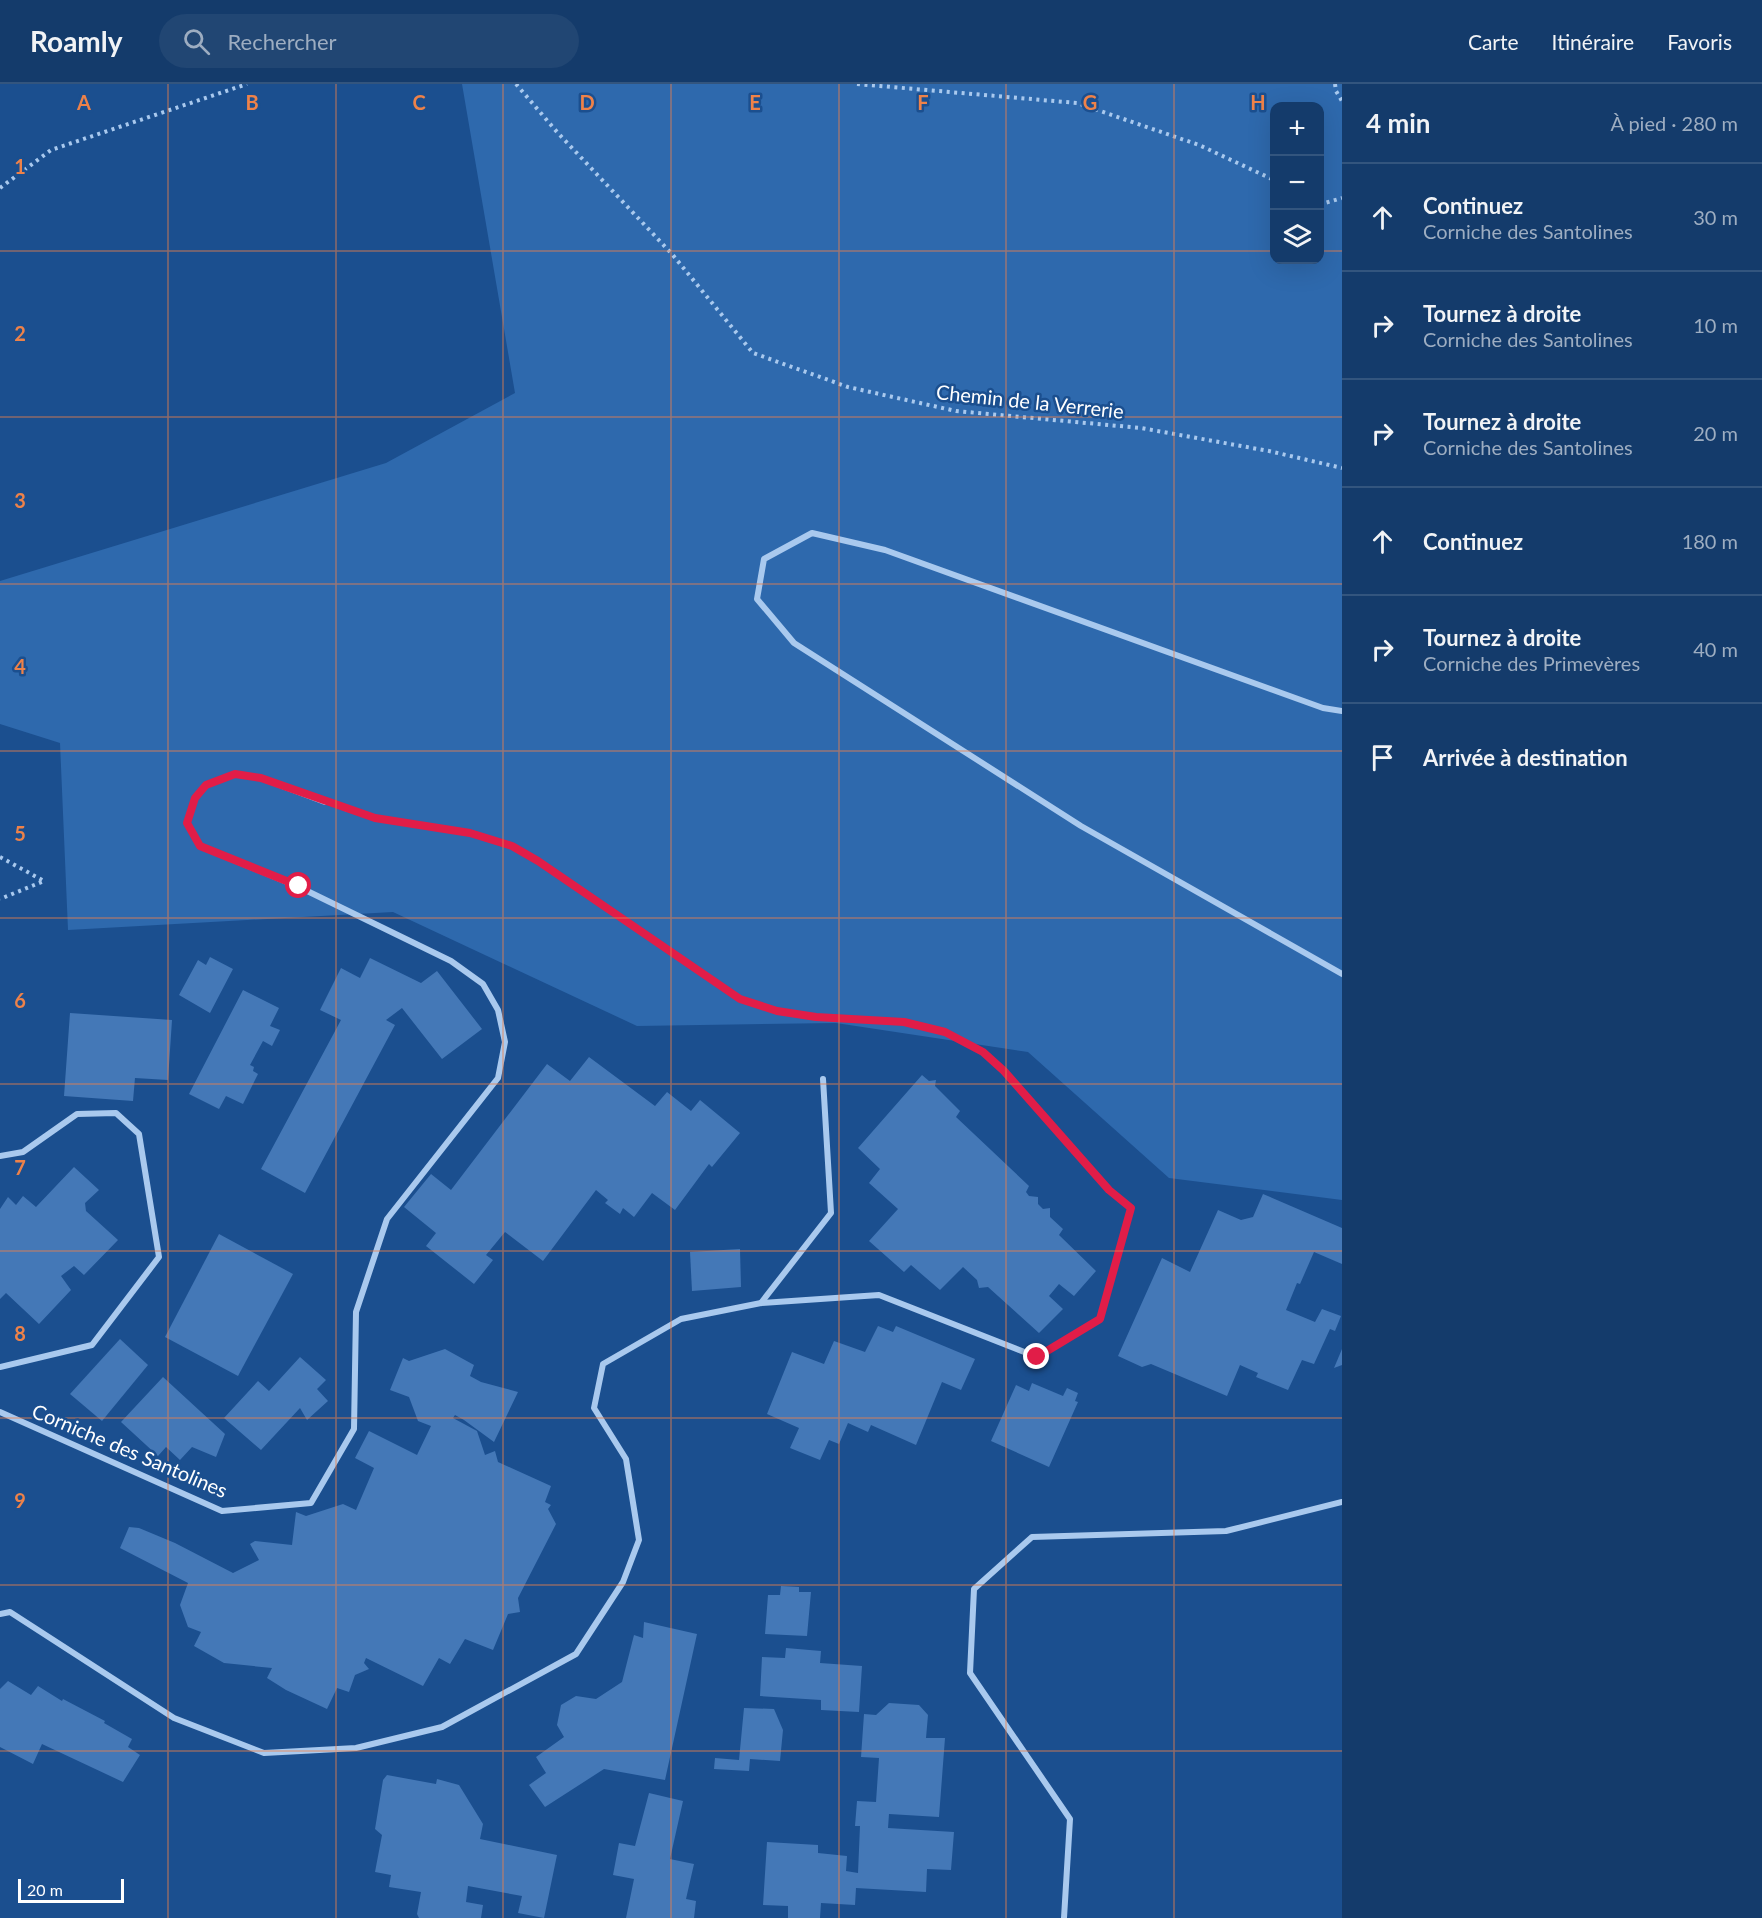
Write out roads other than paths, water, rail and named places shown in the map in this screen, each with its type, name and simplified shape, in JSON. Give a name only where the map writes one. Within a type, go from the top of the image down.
[{"type":"street","points":[[1342,711],[1323,708],[885,550],[812,533],[764,559],[757,599],[794,643],[1081,826],[1342,974]]},
{"type":"street","name":"Corniche des Santolines","points":[[0,1412],[222,1511],[311,1503],[354,1429],[356,1312],[387,1219],[498,1078],[505,1042],[498,1010],[483,984],[451,961],[299,886],[200,846],[187,823],[195,798],[206,785],[235,774],[261,778],[325,802]]},
{"type":"street","points":[[761,1303],[831,1213],[823,1079]]},
{"type":"street","points":[[0,1156],[23,1152],[77,1114],[116,1113],[139,1134],[159,1257],[92,1345],[0,1367]]},
{"type":"street","points":[[0,1614],[10,1612],[174,1718],[264,1753],[356,1749],[442,1726],[576,1654],[623,1582],[639,1539],[626,1459],[594,1408],[603,1364],[681,1319],[761,1303],[879,1295],[1037,1357],[1100,1319],[1131,1208]]},
{"type":"street","points":[[1064,1918],[1070,1819],[970,1673],[974,1589],[1032,1537],[1226,1531],[1342,1502]]}]
